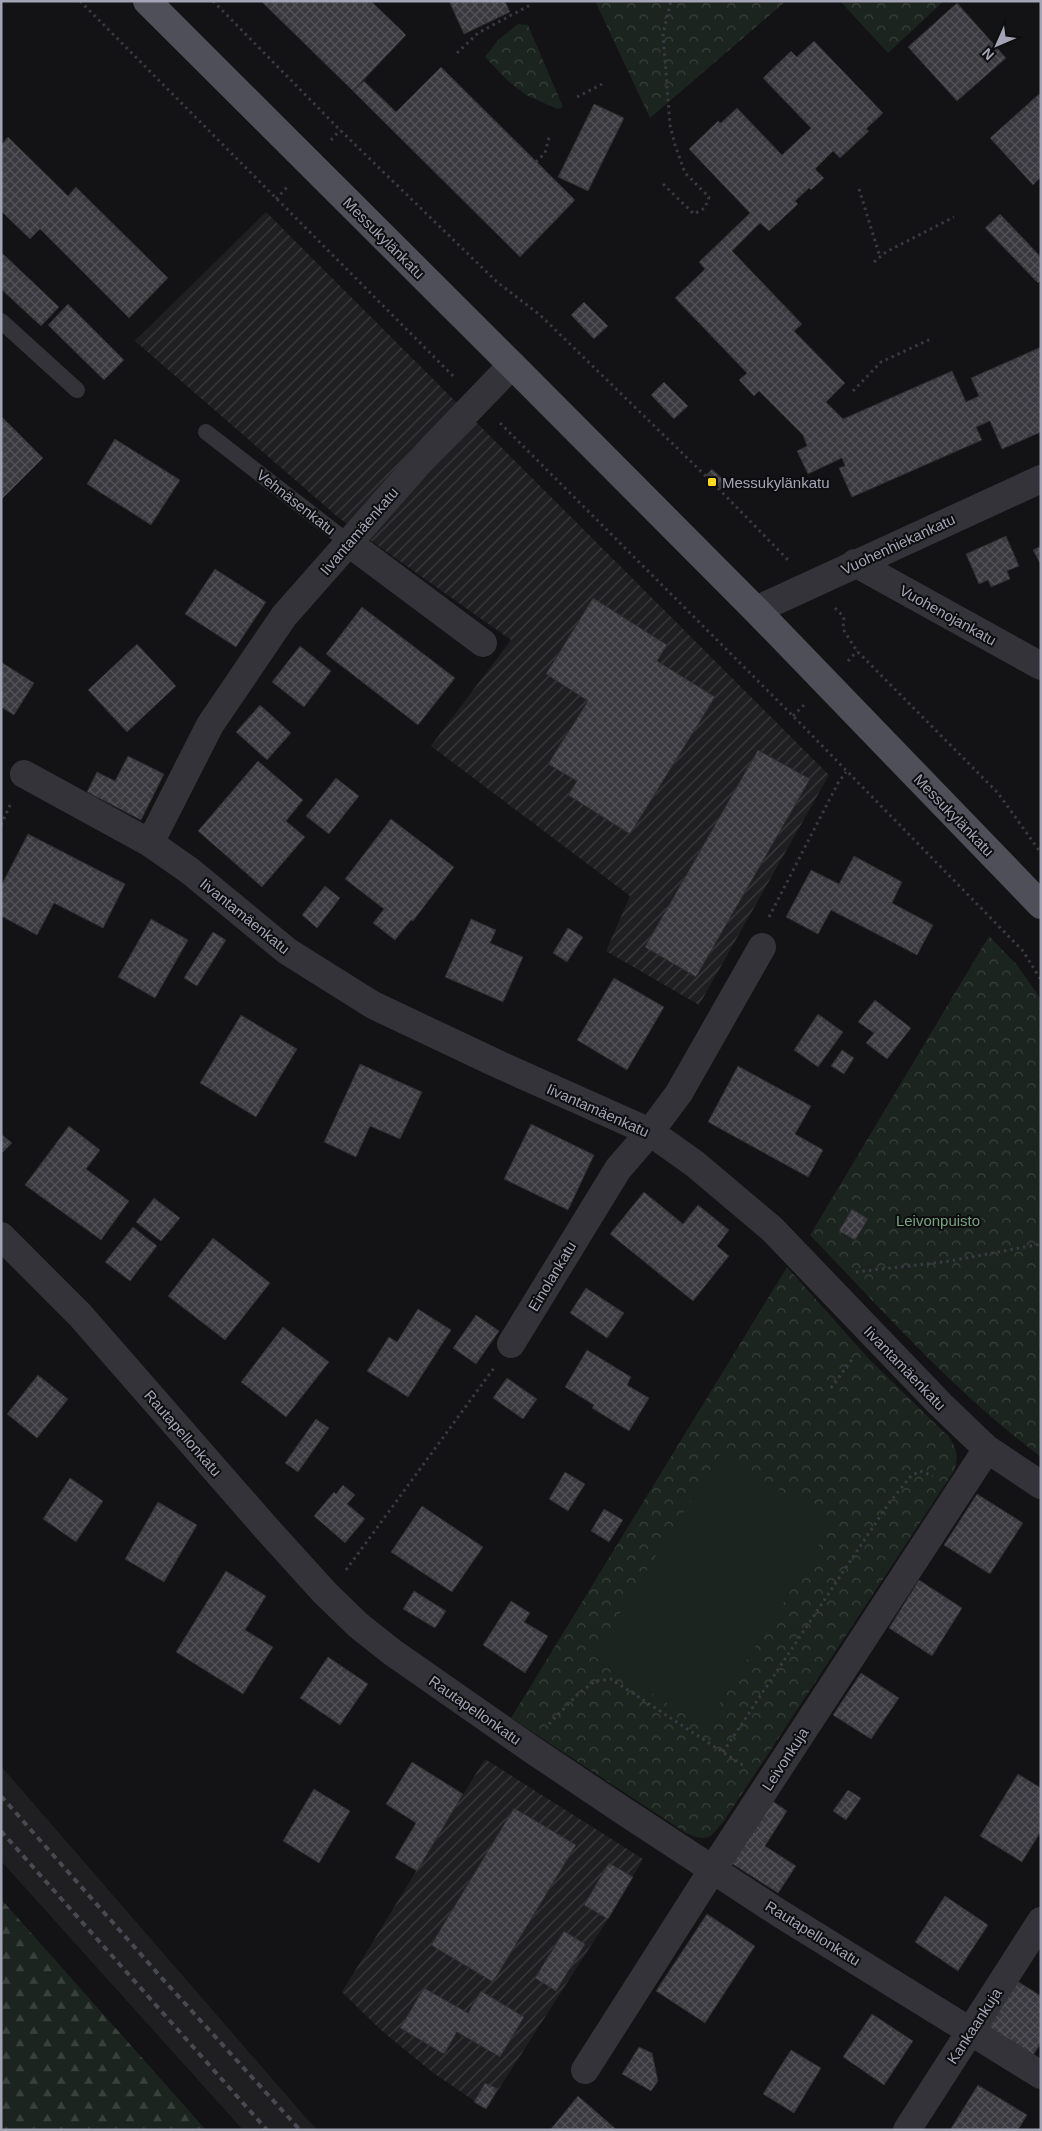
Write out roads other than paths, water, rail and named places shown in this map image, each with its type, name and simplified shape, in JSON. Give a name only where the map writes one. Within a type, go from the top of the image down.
[{"type":"main road","name":"Messukylänkatu","points":[[147,1],[756,610],[1041,905]]},
{"type":"street","name":"Iivantamäenkatu","points":[[150,843],[210,725],[284,616],[433,447],[512,365]]},
{"type":"street","name":"Vuohenhiekankatu","points":[[756,610],[1041,478]]},
{"type":"street","name":"Vehnäsenkatu","points":[[349,543],[483,644]]},
{"type":"street","name":"Vuohenojankatu","points":[[856,563],[1041,666]]},
{"type":"street","name":"Iivantamäenkatu","points":[[24,774],[150,843],[190,871],[288,952],[373,1005],[500,1065],[650,1132],[695,1164],[772,1229],[940,1404],[988,1449],[1041,1485]]},
{"type":"street","name":"Einolankatu","points":[[511,1344],[618,1169],[680,1093],[762,947]]},
{"type":"street","name":"Rautapellonkatu","points":[[1,1236],[80,1315],[325,1593],[392,1652],[531,1749],[713,1869],[1041,2075]]},
{"type":"street","name":"Leivonkuja","points":[[585,2070],[713,1869],[988,1449]]},
{"type":"street","name":"Kankaankuja","points":[[907,2130],[1041,1921]]},
{"type":"lane","points":[[1,321],[77,390]]},
{"type":"lane","name":"Vehnäsenkatu","points":[[206,432],[349,543]]},
{"type":"railway","points":[[1,1796],[160,1976],[300,2130]]},
{"type":"railway","points":[[1,1831],[267,2130]]},
{"type":"place","name":"Messukylänkatu","points":[[712,482]]},
{"type":"park label","name":"Leivonpuisto","points":[[938,1220]]}]
